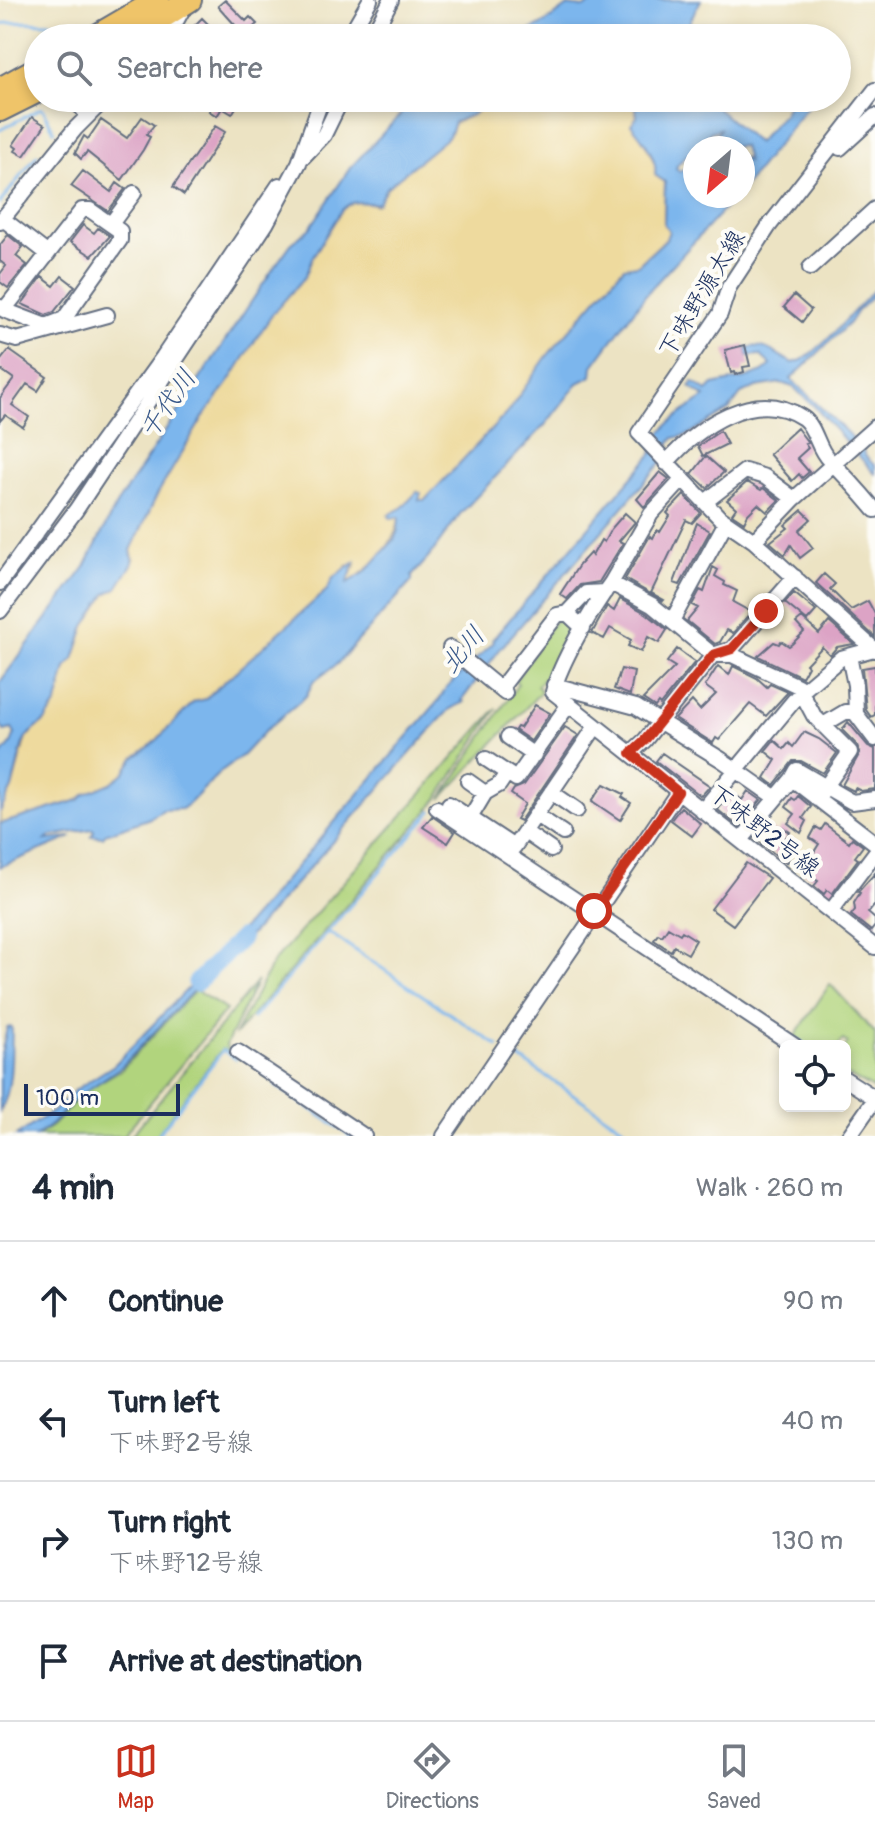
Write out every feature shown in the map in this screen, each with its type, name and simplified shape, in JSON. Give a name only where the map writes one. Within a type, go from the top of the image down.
[{"type":"highway","points":[[117,24],[158,0]]},
{"type":"highway","points":[[152,24],[187,1]]},
{"type":"highway","points":[[0,89],[24,76]]},
{"type":"highway","points":[[0,110],[24,98]]},
{"type":"street","points":[[356,24],[370,0]]},
{"type":"street","points":[[378,24],[391,0]]},
{"type":"street","points":[[175,24],[187,1]]},
{"type":"street","name":"下味野源太線","points":[[665,462],[639,433],[720,314],[729,287],[769,226],[875,90]]},
{"type":"street","points":[[85,112],[88,116]]},
{"type":"street","points":[[48,254],[1,221],[92,112]]},
{"type":"street","points":[[0,611],[76,510],[266,224],[301,160],[317,112]]},
{"type":"street","points":[[0,583],[163,357],[290,169],[324,135],[335,112]]},
{"type":"street","points":[[824,157],[833,154],[875,116]]},
{"type":"street","points":[[111,224],[134,193]]},
{"type":"street","points":[[810,268],[875,209]]},
{"type":"street","points":[[82,210],[90,210],[120,231],[120,240],[64,319],[46,326],[2,308],[48,254],[82,210]]},
{"type":"street","points":[[0,335],[17,340],[107,315]]},
{"type":"street","points":[[874,650],[754,541],[726,522],[665,462],[687,439],[718,418],[749,408],[783,409],[809,423],[827,459],[875,510]]},
{"type":"street","points":[[754,541],[794,499],[875,427]]},
{"type":"street","points":[[705,502],[745,471],[765,477],[794,499]]},
{"type":"street","points":[[683,479],[651,514],[583,628],[554,685],[636,707],[776,798]]},
{"type":"street","points":[[672,621],[726,522]]},
{"type":"street","points":[[631,753],[713,655],[732,649],[795,577]]},
{"type":"street","points":[[450,648],[498,688],[557,615],[567,613],[586,593],[608,587],[652,605],[713,655],[732,655],[798,686],[814,716],[850,752],[821,793]]},
{"type":"street","points":[[567,613],[583,628]]},
{"type":"street","points":[[702,811],[801,692],[841,658],[874,650]]},
{"type":"street","points":[[849,656],[856,712],[875,739]]},
{"type":"street","name":"下味野2号線","points":[[554,685],[553,692],[875,947]]},
{"type":"street","points":[[486,759],[516,779],[569,704]]},
{"type":"street","points":[[823,725],[845,712],[856,712]]},
{"type":"street","points":[[596,726],[514,847],[470,818],[443,806],[786,1040]]},
{"type":"street","points":[[508,737],[534,755]]},
{"type":"street","points":[[741,840],[797,770],[875,843]]},
{"type":"street","points":[[470,818],[485,793],[499,785],[507,773]]},
{"type":"street","points":[[468,781],[485,793]]},
{"type":"street","points":[[551,792],[577,810]]},
{"type":"street","points":[[444,1136],[594,911],[678,792]]},
{"type":"street","points":[[821,793],[852,802],[875,799]]},
{"type":"street","points":[[536,815],[563,833]]},
{"type":"street","points":[[525,832],[551,850]]},
{"type":"street","points":[[831,911],[875,853]]},
{"type":"street","points":[[238,1052],[364,1136]]},
{"type":"street","points":[[849,1136],[875,1098],[851,1083]]},
{"type":"green space","points":[[557,617],[578,626],[561,661],[537,686],[541,690],[539,694],[441,799],[518,684],[515,681]]},
{"type":"green space","points":[[497,708],[434,804],[234,1036],[273,962]]},
{"type":"green space","points":[[257,981],[226,1045],[229,1054],[222,1049],[156,1136],[131,1136]]},
{"type":"green space","points":[[830,984],[875,1033],[875,1090],[851,1077],[851,1040],[793,1039]]},
{"type":"green space","points":[[195,990],[226,1010],[123,1136],[38,1136],[53,1125],[85,1091],[122,1069]]},
{"type":"sand","points":[[636,112],[634,121],[656,165],[655,175],[665,182],[664,224],[669,231],[666,239],[638,265],[623,268],[547,356],[507,413],[425,500],[422,502],[418,499],[417,492],[403,507],[389,515],[399,517],[393,537],[365,571],[348,584],[346,582],[356,564],[347,566],[327,590],[205,699],[194,702],[111,783],[85,794],[79,800],[0,824],[0,812],[12,788],[26,737],[45,721],[57,703],[66,667],[74,659],[85,626],[106,594],[117,587],[134,560],[131,550],[158,493],[202,419],[274,312],[305,277],[312,258],[341,211],[357,201],[375,205],[386,188],[449,136],[454,123],[474,114]]},
{"type":"water","points":[[598,0],[701,0],[690,24],[543,24],[568,6],[584,8]]},
{"type":"water","points":[[401,112],[476,112],[454,122],[449,136],[386,188],[378,203],[354,202],[341,211],[312,258],[305,277],[274,312],[202,419],[158,493],[131,550],[133,563],[117,588],[106,594],[85,626],[74,659],[66,668],[57,703],[45,721],[26,737],[12,788],[0,812],[0,757],[15,734],[12,729],[4,731],[0,724],[0,682],[85,567],[116,505],[275,266],[291,244],[310,228],[350,168]]},
{"type":"water","points":[[636,112],[721,112],[749,136],[716,136],[720,129],[707,136],[683,136],[683,159],[676,168],[683,170],[683,208],[725,208],[647,293],[593,366],[592,376],[578,383],[545,425],[460,514],[412,576],[412,581],[337,664],[313,682],[306,696],[266,730],[243,755],[220,772],[190,803],[182,809],[163,810],[103,837],[91,836],[93,829],[51,836],[46,840],[72,837],[0,867],[0,824],[79,800],[85,794],[111,783],[194,702],[205,699],[327,590],[333,578],[355,562],[347,583],[364,573],[394,540],[399,517],[390,518],[389,515],[403,507],[417,492],[421,493],[419,500],[425,500],[507,413],[547,356],[624,267],[638,265],[666,239],[669,231],[664,224],[665,182],[655,175],[652,155],[631,124],[637,117]]},
{"type":"water","points":[[784,112],[803,112],[755,173],[755,141],[757,143]]},
{"type":"water","points":[[875,289],[875,294],[849,323],[791,379],[861,446],[875,466],[875,474],[814,406],[793,387],[781,383],[756,387],[741,394],[729,410],[687,435],[674,438],[668,445],[670,452],[501,648],[462,700],[464,702],[450,709],[437,723],[231,957],[222,953],[440,699],[446,688],[494,642],[492,640],[652,454],[665,428],[705,397],[690,387],[693,382],[707,391],[713,385],[763,372],[771,365],[760,355],[748,356],[746,348],[765,348],[793,363],[802,360],[832,335]]},
{"type":"water","points":[[196,980],[199,982],[192,992],[122,1066],[76,1098],[36,1136],[16,1136],[56,1109],[75,1090],[114,1065]]},
{"type":"water","points":[[10,1027],[9,1082],[0,1111],[0,1058],[7,1028]]},
{"type":"building","points":[[225,0],[246,21],[250,17],[257,24],[234,24],[218,6]]},
{"type":"building","points":[[32,117],[45,125],[24,156],[15,151],[17,148],[13,145]]},
{"type":"building","points":[[142,117],[154,125],[146,135],[150,137],[143,150],[122,180],[87,152],[81,159],[75,153],[84,136],[88,139],[101,120],[127,138]]},
{"type":"building","points":[[215,126],[225,132],[184,195],[173,187]]},
{"type":"building","points":[[83,171],[111,192],[117,183],[125,189],[108,211],[71,186]]},
{"type":"building","points":[[83,225],[94,233],[98,228],[110,236],[92,256],[70,242]]},
{"type":"building","points":[[8,235],[23,247],[16,256],[27,265],[8,288],[0,282],[0,274],[6,266],[0,261],[0,245]]},
{"type":"building","points":[[62,276],[75,286],[54,312],[46,315],[22,304],[42,277],[54,286]]},
{"type":"building","points":[[794,295],[811,310],[802,322],[784,307]]},
{"type":"building","points":[[745,345],[750,366],[743,367],[744,372],[735,375],[731,373],[725,350]]},
{"type":"building","points":[[9,350],[47,377],[38,391],[27,384],[12,405],[29,417],[23,427],[5,415],[0,421],[0,398],[14,379],[0,369],[0,361]]},
{"type":"building","points":[[797,428],[808,443],[805,444],[808,448],[797,458],[809,472],[802,478],[799,474],[792,481],[769,454]]},
{"type":"building","points":[[720,431],[727,444],[703,456],[698,446]]},
{"type":"building","points":[[706,456],[724,472],[707,488],[692,474]]},
{"type":"building","points":[[660,472],[669,479],[644,507],[637,499]]},
{"type":"building","points":[[747,482],[761,490],[763,488],[779,500],[767,512],[758,504],[744,522],[732,514],[736,508],[727,500]]},
{"type":"building","points":[[684,495],[701,513],[692,523],[686,520],[651,593],[663,601],[625,579],[650,536],[653,538],[657,530],[660,532],[670,516],[667,513]]},
{"type":"building","points":[[802,510],[811,519],[799,530],[813,548],[800,558],[791,545],[785,555],[770,542],[788,528],[785,525]]},
{"type":"building","points":[[625,513],[635,522],[619,541],[623,543],[599,582],[580,585],[567,599],[560,594],[579,565],[590,553],[592,556],[601,540],[604,542]]},
{"type":"building","points":[[697,523],[710,531],[680,585],[674,583]]},
{"type":"building","points":[[713,567],[718,570],[715,576],[725,582],[724,585],[737,591],[733,602],[751,612],[733,633],[727,630],[720,642],[715,644],[687,621],[698,608],[692,605],[700,590],[704,592]]},
{"type":"building","points":[[824,574],[835,584],[830,589],[851,610],[868,601],[875,614],[875,637],[816,583]]},
{"type":"building","points":[[794,593],[816,611],[807,621],[785,603]]},
{"type":"building","points":[[620,599],[646,613],[667,630],[659,643],[648,637],[641,652],[628,646],[631,640],[610,628],[604,639],[592,633],[607,606],[614,611]]},
{"type":"building","points":[[802,618],[819,634],[829,622],[854,644],[837,647],[830,655],[822,647],[806,664],[808,666],[802,677],[758,656],[774,642],[792,644],[804,632],[796,623]]},
{"type":"building","points":[[677,649],[695,662],[660,705],[658,703],[655,707],[643,699],[675,667],[667,662]]},
{"type":"building","points":[[718,666],[729,675],[733,666],[757,678],[767,687],[770,684],[788,692],[766,716],[750,704],[713,743],[675,719],[692,701],[700,710],[716,694],[705,686]]},
{"type":"building","points":[[875,666],[875,715],[871,717],[866,710],[862,668]]},
{"type":"building","points":[[621,669],[634,672],[630,695],[614,689]]},
{"type":"building","points":[[535,705],[550,713],[531,741],[515,730],[520,728]]},
{"type":"building","points":[[848,722],[868,746],[875,749],[875,789],[861,791],[855,788],[854,791],[842,785],[860,753],[857,745],[842,730]]},
{"type":"building","points":[[565,727],[578,735],[520,821],[516,819],[525,804],[511,794],[514,789],[524,785]]},
{"type":"building","points":[[804,732],[837,753],[823,773],[801,761],[793,761],[774,785],[765,778],[776,760],[765,751],[774,740],[784,749],[789,743],[793,747]]},
{"type":"building","points":[[662,753],[710,786],[701,796],[656,761]]},
{"type":"building","points":[[604,784],[624,794],[622,797],[631,803],[620,820],[592,801]]},
{"type":"building","points":[[748,791],[761,800],[739,827],[718,810],[733,793],[742,800]]},
{"type":"building","points":[[798,796],[811,807],[803,818],[807,821],[801,833],[788,823],[795,814],[786,807],[792,798],[795,800]]},
{"type":"building","points":[[681,807],[701,824],[692,836],[671,820]]},
{"type":"building","points":[[432,816],[455,832],[448,843],[423,827]]},
{"type":"building","points":[[825,824],[849,842],[852,838],[863,846],[855,857],[858,859],[832,894],[827,890],[824,894],[814,886],[818,881],[802,871],[819,844],[810,838],[816,827],[821,830]]},
{"type":"building","points":[[767,826],[777,833],[782,827],[790,832],[779,846],[791,855],[786,863],[757,840]]},
{"type":"building","points":[[746,863],[769,878],[733,925],[711,909]]},
{"type":"building","points":[[875,873],[875,905],[868,913],[875,919],[871,931],[851,915],[858,892]]},
{"type":"building","points":[[668,927],[696,940],[688,954],[674,946],[671,951],[654,940],[658,934],[662,936]]},
{"type":"waterway","points":[[117,11],[135,0]]},
{"type":"waterway","points":[[93,24],[104,19]]},
{"type":"waterway","points":[[0,24],[88,23]]},
{"type":"waterway","points":[[0,130],[34,112]]},
{"type":"waterway","points":[[44,112],[54,131]]},
{"type":"waterway","points":[[0,203],[37,155]]},
{"type":"waterway","points":[[253,1018],[432,811]]},
{"type":"waterway","points":[[328,932],[498,1046]]},
{"type":"waterway","name":"北川","points":[[196,983],[241,938]]},
{"type":"waterway","points":[[157,1136],[223,1050],[236,1059]]},
{"type":"waterway","points":[[509,1051],[635,1136]]},
{"type":"waterway","points":[[275,1085],[351,1136]]},
{"type":"route","points":[[594,911],[678,792],[631,753],[713,655],[732,649],[766,611]]},
{"type":"water label","name":"千代川","points":[[168,404]]}]
